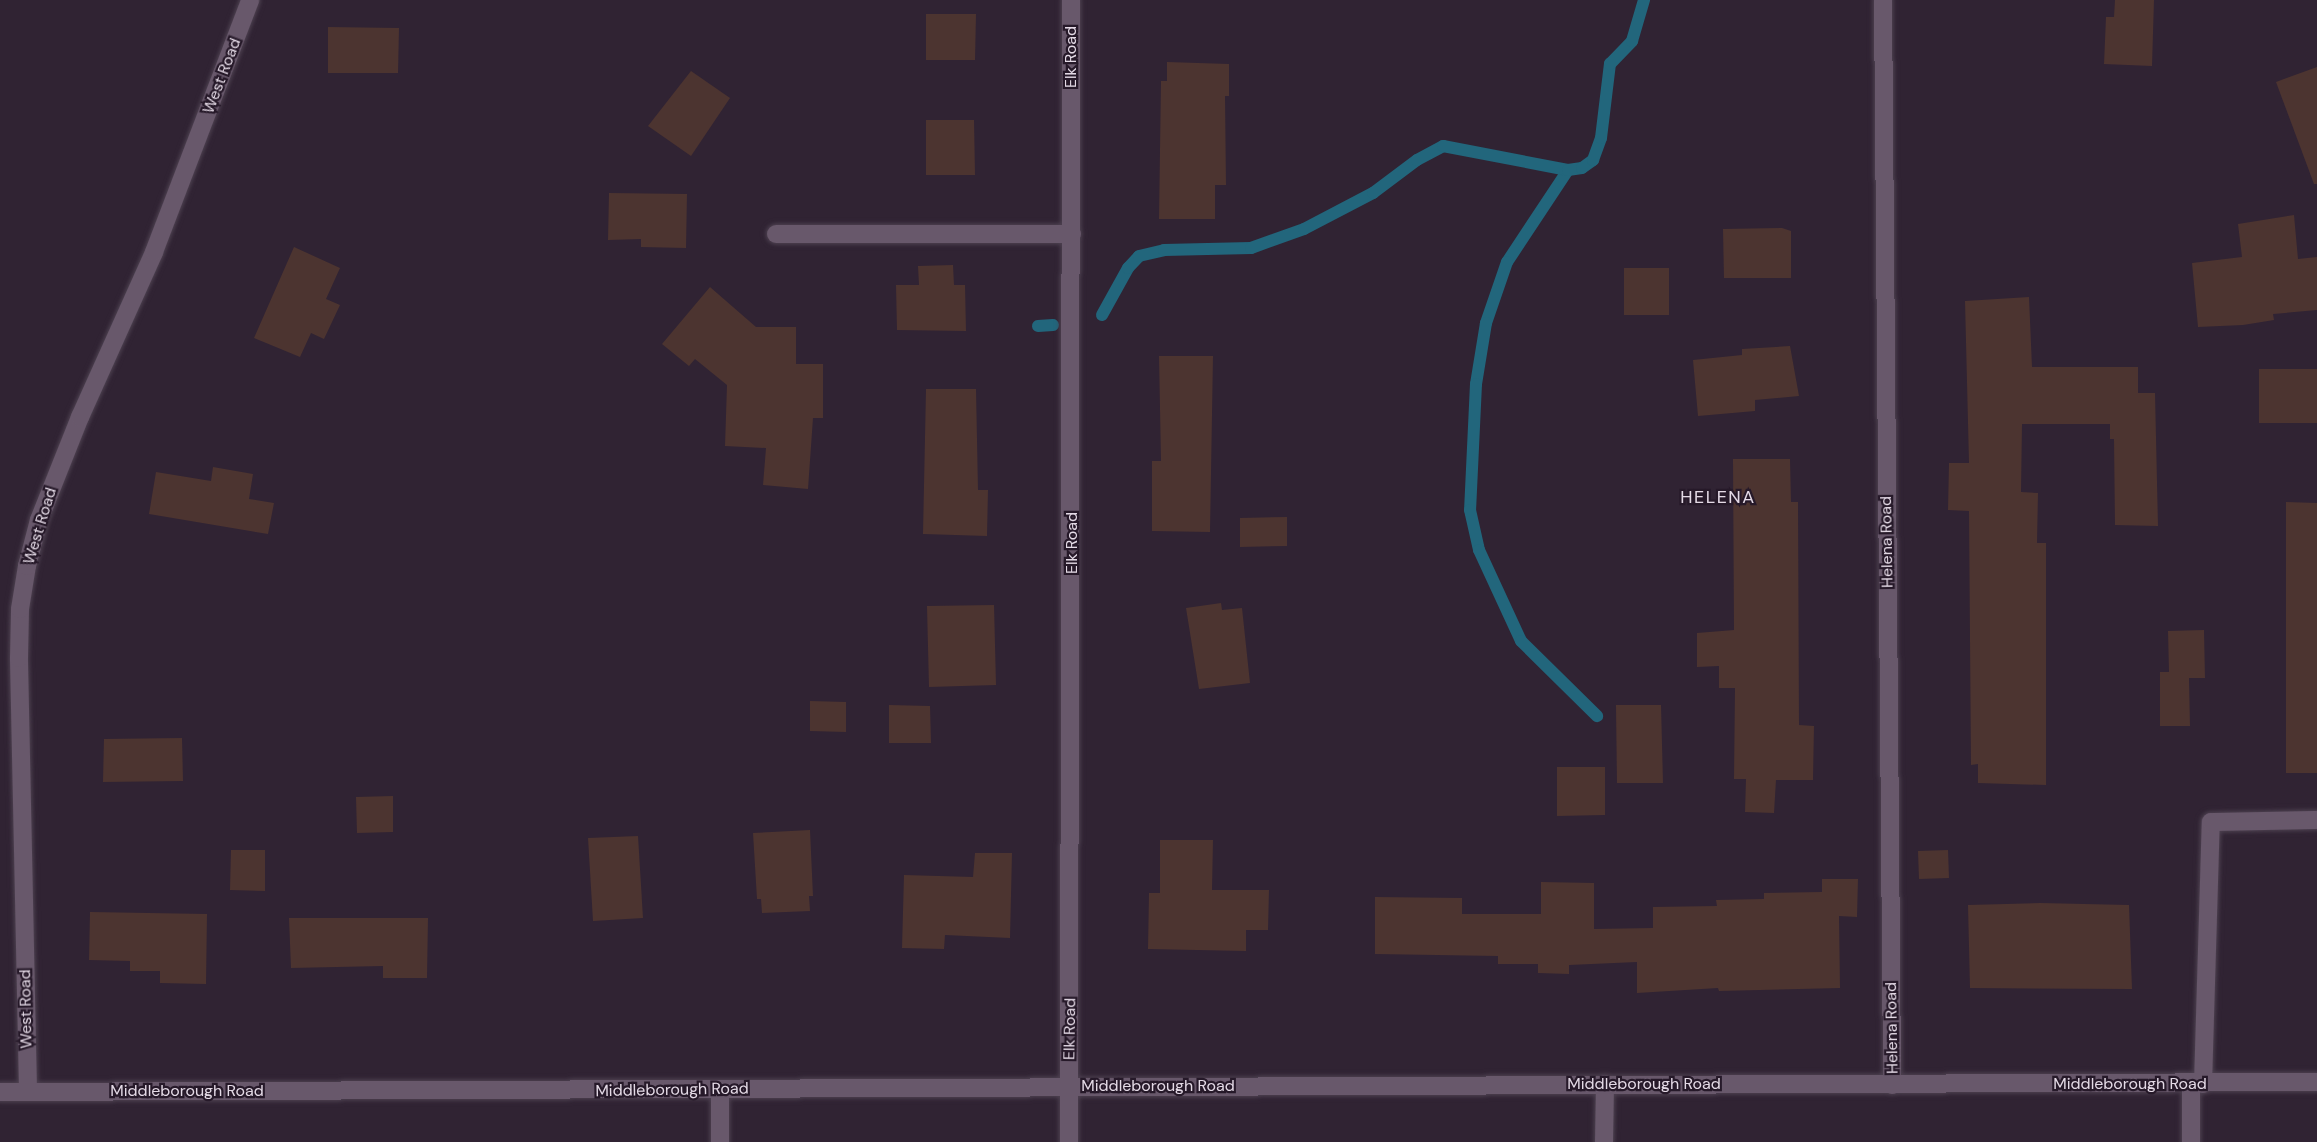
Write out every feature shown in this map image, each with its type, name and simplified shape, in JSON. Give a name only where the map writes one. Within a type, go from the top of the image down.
[{"type":"street","name":"West Road","points":[[28,1090],[19,658],[20,609],[27,566],[39,520],[80,417],[154,252],[250,0]]},
{"type":"street","name":"Elk Road","points":[[1069,1142],[1071,0]]},
{"type":"street","name":"Helena Road","points":[[1883,0],[1892,1085]]},
{"type":"street","points":[[776,234],[1072,234]]},
{"type":"street","points":[[2191,1142],[2197,1083],[2211,822],[2317,820]]},
{"type":"street","name":"Middleborough Road","points":[[0,1092],[28,1090],[720,1089],[1605,1083],[1892,1085],[2317,1082]]},
{"type":"street","points":[[1604,1142],[1605,1083]]},
{"type":"street","points":[[720,1089],[720,1142]]},
{"type":"building","points":[[2115,0],[2154,0],[2152,66],[2104,64],[2106,17],[2114,17]]},
{"type":"building","points":[[926,14],[976,14],[975,60],[926,60]]},
{"type":"building","points":[[328,27],[399,28],[398,73],[328,73]]},
{"type":"building","points":[[1167,62],[1229,64],[1229,96],[1225,96],[1226,185],[1215,185],[1215,219],[1159,219],[1161,81],[1167,81]]},
{"type":"building","points":[[2317,67],[2317,184],[2314,184],[2276,82]]},
{"type":"building","points":[[691,71],[730,98],[691,156],[648,126]]},
{"type":"building","points":[[926,120],[974,120],[975,175],[926,175]]},
{"type":"building","points":[[609,193],[687,194],[686,248],[641,247],[641,239],[608,240]]},
{"type":"building","points":[[2294,215],[2298,259],[2317,257],[2317,310],[2273,314],[2274,320],[2243,325],[2198,327],[2192,263],[2242,257],[2238,224]]},
{"type":"building","points":[[1782,228],[1791,231],[1791,278],[1724,278],[1723,229]]},
{"type":"building","points":[[294,247],[340,268],[326,299],[340,305],[324,339],[311,333],[300,357],[254,338]]},
{"type":"building","points":[[953,265],[954,285],[965,285],[966,331],[897,330],[896,285],[919,285],[918,266]]},
{"type":"building","points":[[1624,268],[1669,268],[1669,315],[1624,315]]},
{"type":"building","points":[[710,287],[756,327],[796,327],[796,364],[823,364],[823,418],[813,418],[808,489],[763,485],[766,448],[725,446],[727,385],[695,359],[689,366],[662,344]]},
{"type":"building","points":[[2029,297],[2032,367],[2138,367],[2138,393],[2155,393],[2158,526],[2115,525],[2114,439],[2110,439],[2110,424],[2022,424],[2021,492],[2038,493],[2037,543],[2046,543],[2046,785],[1978,783],[1978,764],[1971,765],[1969,511],[1948,510],[1949,463],[1969,463],[1965,301]]},
{"type":"building","points":[[1790,346],[1799,396],[1755,400],[1755,411],[1698,416],[1693,360],[1742,355],[1742,349]]},
{"type":"building","points":[[1159,356],[1213,356],[1210,532],[1152,531],[1152,461],[1161,461]]},
{"type":"building","points":[[2259,369],[2317,369],[2317,423],[2259,423]]},
{"type":"building","points":[[926,389],[976,389],[978,490],[988,490],[987,536],[923,534]]},
{"type":"building","points":[[1733,459],[1790,459],[1791,502],[1798,502],[1799,725],[1814,726],[1813,780],[1776,780],[1774,813],[1745,812],[1746,779],[1734,779],[1735,688],[1719,688],[1719,666],[1697,667],[1697,633],[1734,630]]},
{"type":"building","points":[[213,467],[253,474],[249,499],[274,503],[268,534],[149,514],[156,472],[211,481]]},
{"type":"building","points":[[2286,502],[2317,503],[2317,773],[2286,773]]},
{"type":"building","points":[[1287,517],[1287,546],[1240,547],[1240,518]]},
{"type":"building","points":[[1221,603],[1222,610],[1242,608],[1250,683],[1199,689],[1186,608]]},
{"type":"building","points":[[994,605],[996,685],[929,687],[927,606]]},
{"type":"building","points":[[2204,630],[2205,678],[2189,678],[2190,726],[2160,726],[2160,672],[2169,672],[2168,631]]},
{"type":"building","points":[[810,701],[846,702],[846,732],[810,731]]},
{"type":"building","points":[[889,705],[930,706],[931,743],[889,743]]},
{"type":"building","points":[[1616,705],[1661,705],[1663,783],[1617,783]]},
{"type":"building","points":[[182,738],[183,781],[103,782],[104,739]]},
{"type":"building","points":[[1557,767],[1605,767],[1605,815],[1557,816]]},
{"type":"building","points":[[393,796],[393,832],[357,833],[356,797]]},
{"type":"building","points":[[810,830],[813,896],[809,896],[810,911],[762,913],[761,899],[757,899],[753,833]]},
{"type":"building","points":[[638,836],[643,918],[593,921],[588,838]]},
{"type":"building","points":[[1160,840],[1213,840],[1212,890],[1269,890],[1268,930],[1246,930],[1246,951],[1148,949],[1149,893],[1160,893]]},
{"type":"building","points":[[231,850],[265,850],[265,891],[230,890]]},
{"type":"building","points":[[1948,850],[1949,878],[1919,879],[1918,851]]},
{"type":"building","points":[[975,853],[1012,853],[1010,938],[945,935],[944,949],[902,948],[904,875],[973,877]]},
{"type":"building","points":[[1822,879],[1858,879],[1857,917],[1839,916],[1840,988],[1719,991],[1718,988],[1637,993],[1637,962],[1569,965],[1569,974],[1538,973],[1538,964],[1498,964],[1498,956],[1375,954],[1375,897],[1462,898],[1462,914],[1541,914],[1541,882],[1594,883],[1594,929],[1653,928],[1653,907],[1717,906],[1716,900],[1764,899],[1764,893],[1822,892]]},
{"type":"building","points":[[2040,903],[2129,905],[2132,989],[1970,988],[1968,905]]},
{"type":"building","points":[[90,912],[207,914],[206,984],[160,983],[160,971],[130,971],[130,961],[89,960]]},
{"type":"building","points":[[289,918],[428,918],[427,978],[383,978],[383,966],[291,968]]},
{"type":"waterway","points":[[1102,315],[1128,268],[1139,256],[1164,250],[1251,248],[1304,229],[1373,193],[1417,160],[1443,146],[1568,170],[1582,168],[1593,160],[1601,138],[1610,64],[1632,41],[1644,0]]},
{"type":"waterway","points":[[1568,170],[1507,262],[1486,323],[1476,384],[1470,510],[1479,550],[1521,641],[1597,716]]},
{"type":"waterway","points":[[1038,326],[1053,325]]},
{"type":"district","name":"HELENA","points":[[1718,497]]}]
